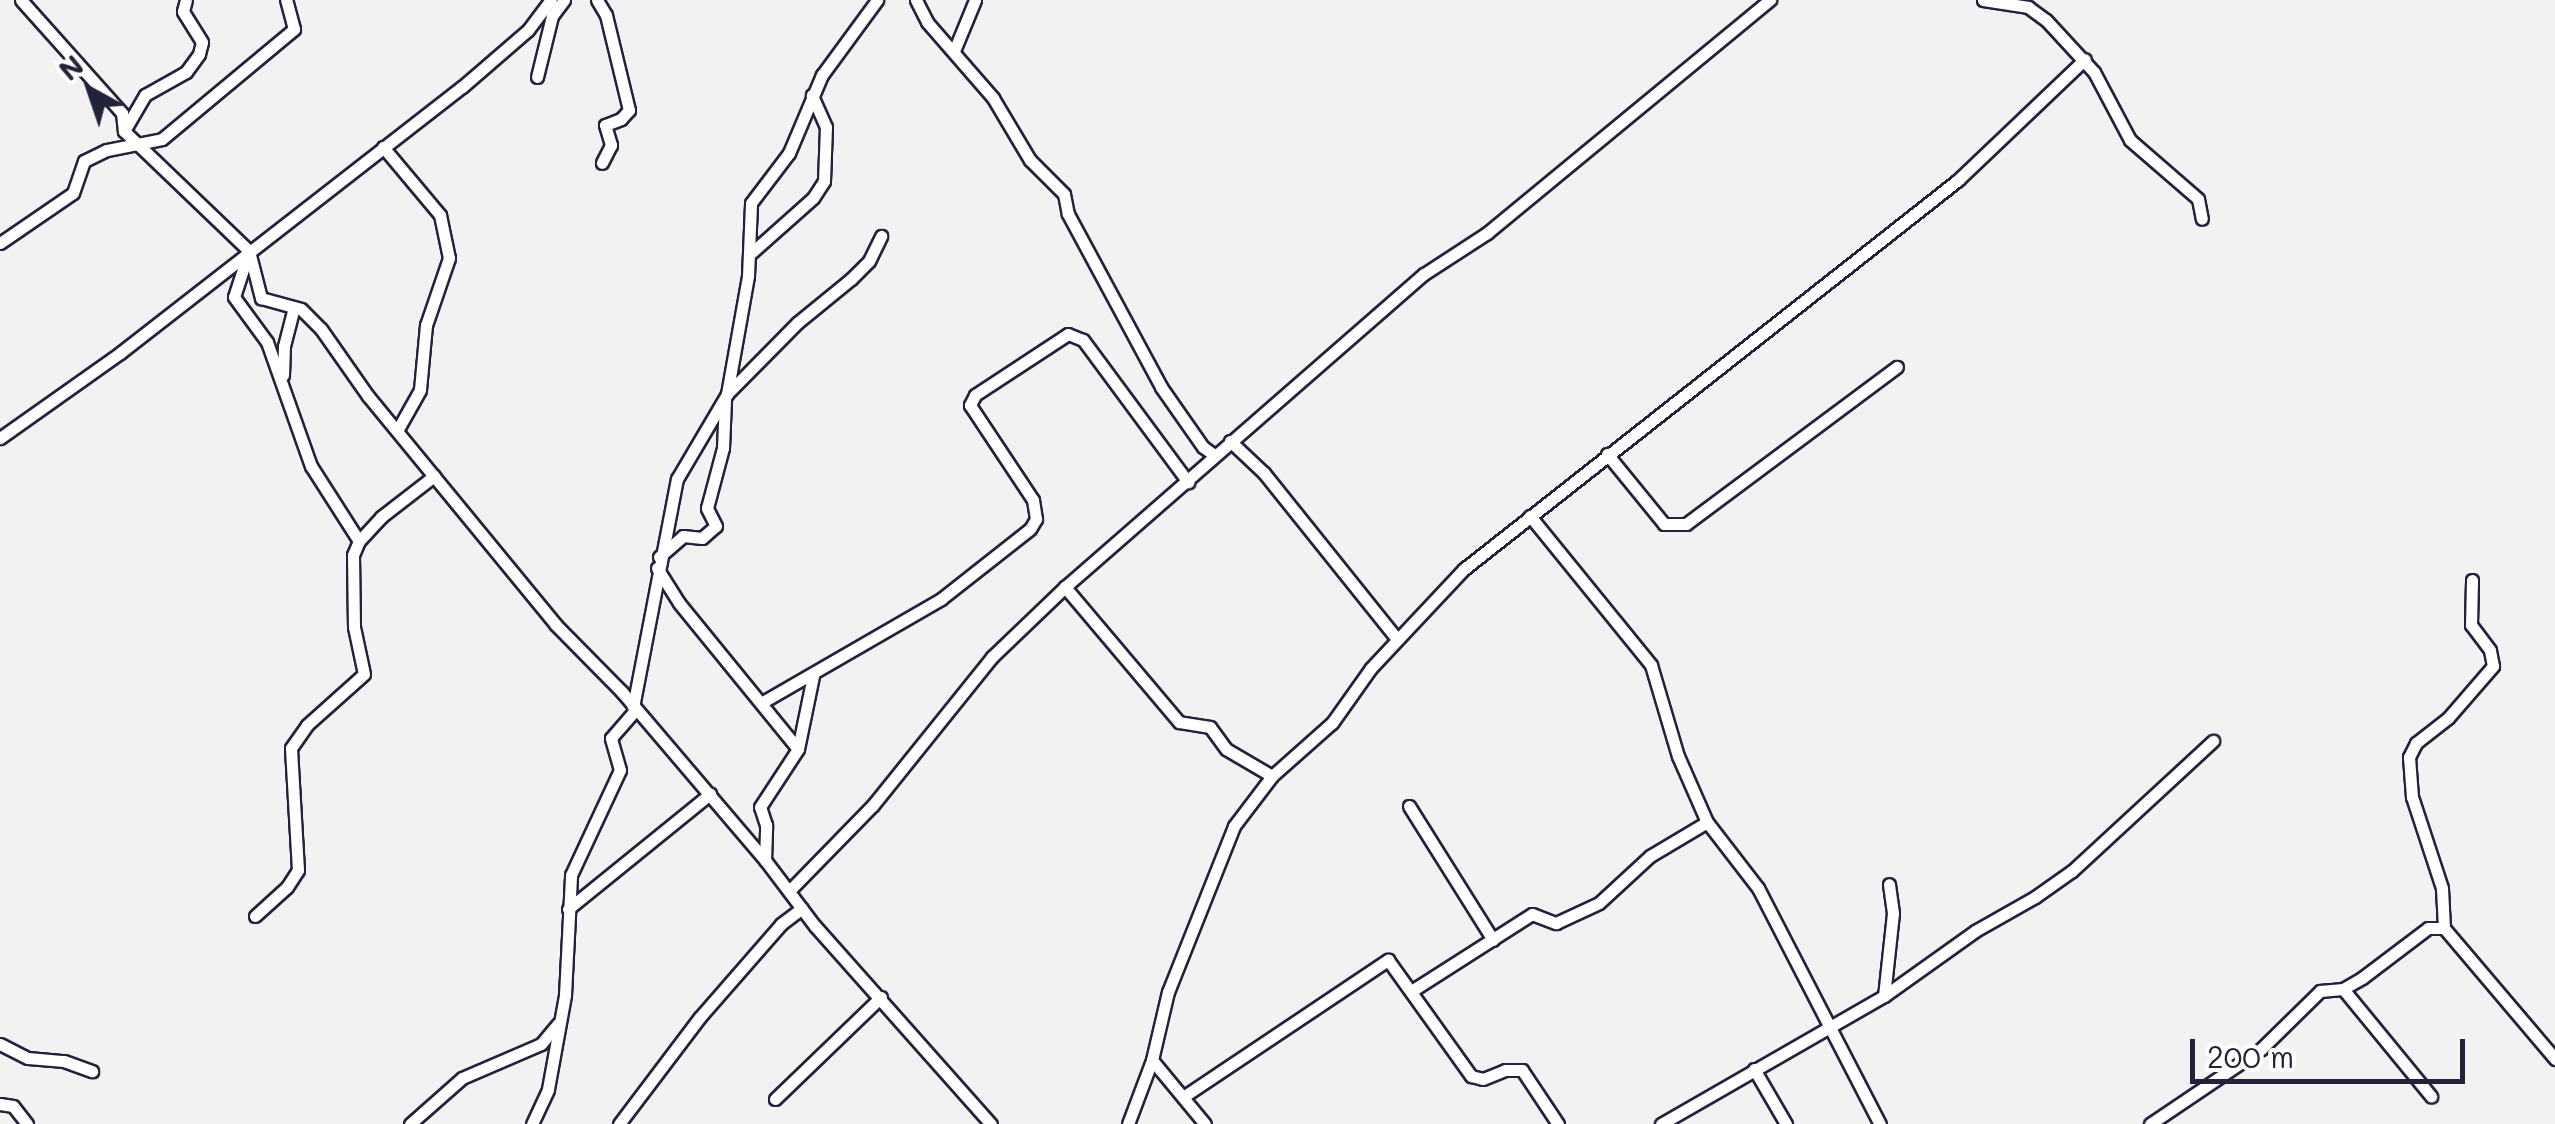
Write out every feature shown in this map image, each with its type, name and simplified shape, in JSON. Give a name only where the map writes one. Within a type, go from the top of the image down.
[{"type":"street","points":[[22,0],[122,114],[124,131],[249,251],[261,298],[280,307],[294,307],[322,329],[368,396],[556,625],[710,794],[802,908],[991,1124]]},
{"type":"street","points":[[124,131],[145,94],[186,72],[199,54],[200,37],[183,11],[186,0]]},
{"type":"street","points":[[0,243],[73,193],[84,162],[162,139],[294,29],[286,0]]},
{"type":"street","points":[[0,438],[120,353],[383,146],[528,30],[551,0]]},
{"type":"street","points":[[537,76],[552,16],[564,0]]},
{"type":"street","points":[[597,0],[606,15],[629,110],[621,119],[605,124],[612,144],[602,163]]},
{"type":"street","points":[[658,562],[683,536],[702,538],[716,526],[707,508],[723,448],[726,396],[750,254],[751,203],[789,153],[812,95],[877,0]]},
{"type":"street","points":[[916,0],[928,22],[993,98],[1030,160],[1064,194],[1068,214],[1161,387],[1203,447],[1213,454]]},
{"type":"street","points":[[954,50],[966,11],[975,0]]},
{"type":"street","points":[[789,891],[873,805],[932,730],[963,699],[992,656],[1064,588],[1188,482],[1213,454],[1424,274],[1487,233],[1770,0]]},
{"type":"street","points":[[1984,0],[2036,11],[2084,59],[2125,134],[2198,199],[2202,219]]},
{"type":"street","points":[[1128,1124],[1152,1060],[1168,992],[1234,826],[1272,776],[1332,723],[1396,640],[1464,569],[1958,180],[2084,59]]},
{"type":"street","points":[[750,254],[813,198],[824,181],[826,127],[812,95]]},
{"type":"street","points":[[383,146],[440,215],[449,258],[426,326],[420,390],[398,429]]},
{"type":"street","points":[[532,1124],[548,1089],[565,995],[571,876],[620,770],[610,738],[634,709],[658,562],[678,480],[726,396],[797,324],[852,279],[868,261],[881,236]]},
{"type":"street","points":[[249,251],[234,296],[267,342],[311,466],[359,540]]},
{"type":"street","points":[[282,379],[284,346],[294,307]]},
{"type":"street","points":[[762,703],[813,676],[867,638],[941,599],[1030,529],[1036,519],[1033,500],[970,405],[975,395],[1068,334],[1083,340],[1188,482]]},
{"type":"street","points":[[1607,454],[1664,524],[1686,524],[1897,368]]},
{"type":"street","points":[[1230,441],[1264,474],[1396,640]]},
{"type":"street","points":[[255,916],[287,887],[298,870],[291,748],[307,725],[364,674],[353,604],[353,555],[359,540],[381,517],[434,476]]},
{"type":"street","points":[[1530,516],[1652,665],[1678,756],[1707,822],[1758,888],[1880,1124]]},
{"type":"street","points":[[658,562],[679,603],[798,749]]},
{"type":"street","points":[[2472,580],[2472,625],[2490,650],[2493,666],[2448,718],[2416,742],[2409,757],[2412,797],[2442,888],[2444,928],[2555,1059]]},
{"type":"street","points":[[1064,588],[1179,722],[1210,727],[1226,749],[1272,776]]},
{"type":"street","points":[[765,860],[766,825],[760,807],[798,749],[813,676]]},
{"type":"street","points":[[1661,1124],[1884,996],[2072,871],[2213,741]]},
{"type":"street","points":[[568,909],[710,794]]},
{"type":"street","points":[[1409,806],[1492,940]]},
{"type":"street","points":[[1414,990],[1532,914],[1556,923],[1599,903],[1650,856],[1707,822]]},
{"type":"street","points":[[1884,996],[1893,913],[1890,884]]},
{"type":"street","points":[[619,1124],[700,1016],[781,924],[802,908]]},
{"type":"street","points":[[2150,1124],[2261,1049],[2320,991],[2343,989],[2418,931],[2444,928]]},
{"type":"street","points":[[1184,1096],[1388,960],[1414,990],[1471,1076],[1483,1079],[1505,1070],[1522,1070],[1558,1124]]},
{"type":"street","points":[[2343,989],[2431,1096]]},
{"type":"street","points":[[775,1098],[881,997]]},
{"type":"street","points":[[410,1124],[462,1078],[541,1044],[558,1024]]},
{"type":"street","points":[[0,1044],[28,1058],[64,1061],[92,1071]]},
{"type":"street","points":[[1152,1060],[1205,1124]]},
{"type":"street","points":[[1754,1069],[1786,1124]]},
{"type":"street","points":[[0,1104],[13,1106],[27,1124]]}]
